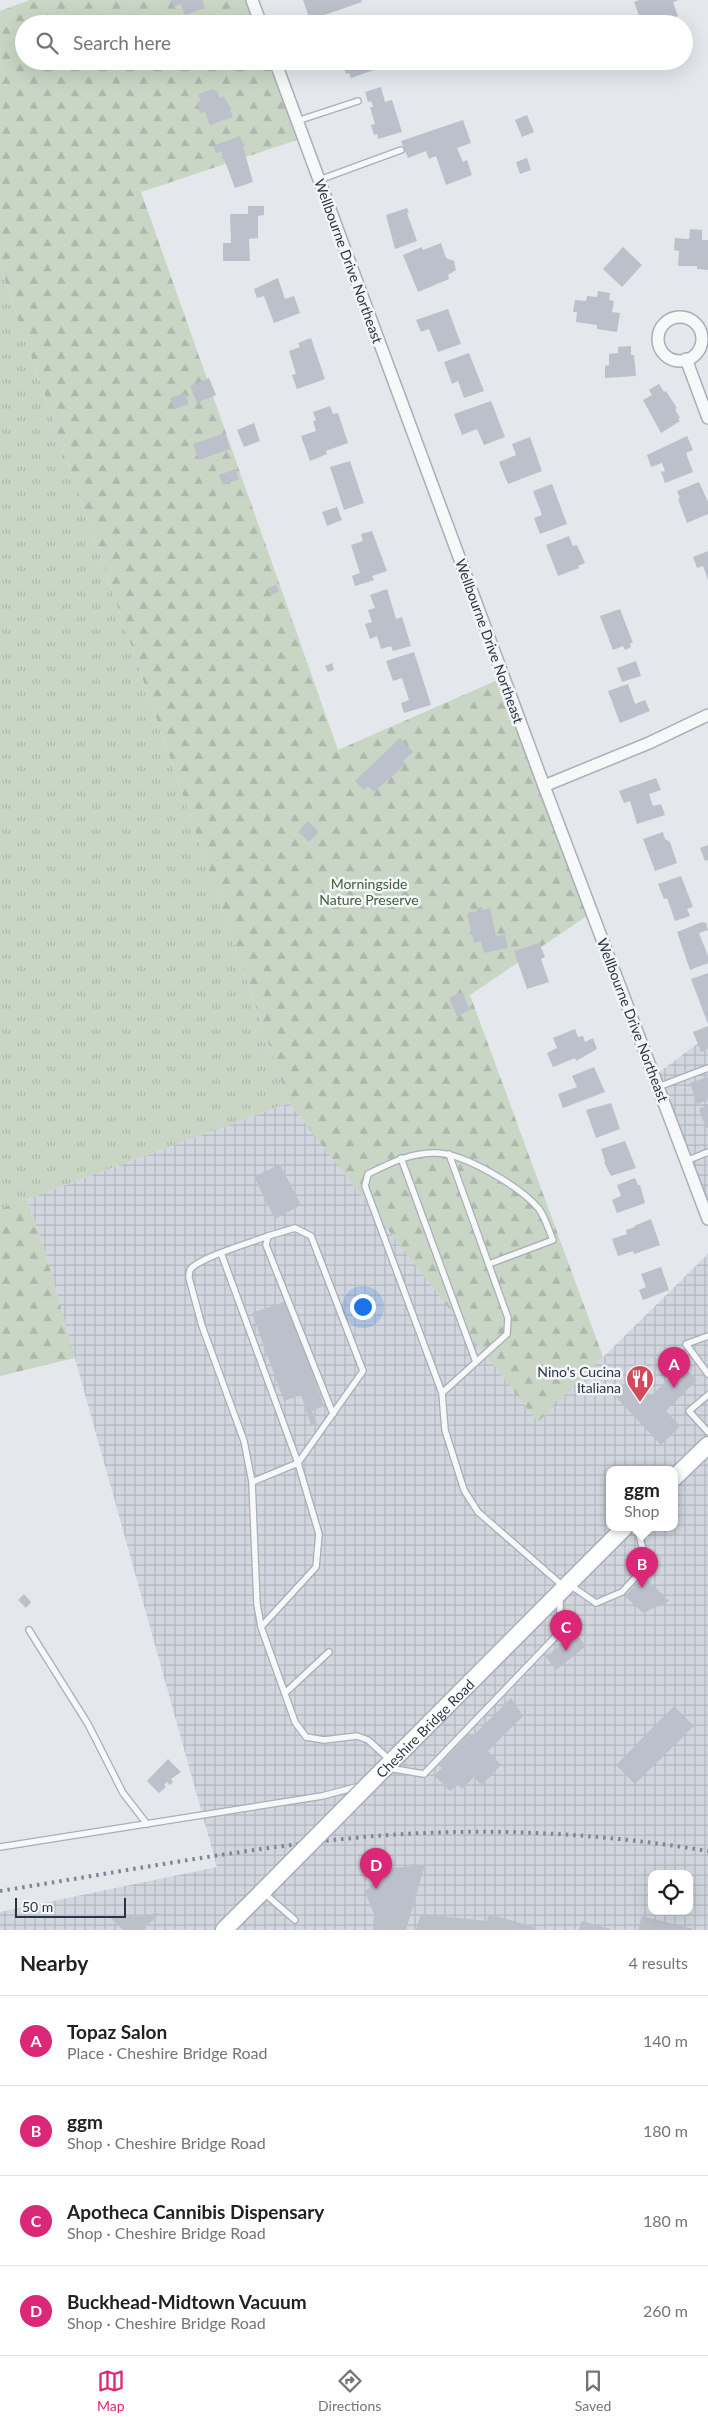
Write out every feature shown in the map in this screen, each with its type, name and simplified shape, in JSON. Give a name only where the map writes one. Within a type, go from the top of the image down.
[{"type":"main road","points":[[678,1474],[708,1445]]},
{"type":"main road","name":"Cheshire Bridge Road","points":[[224,1930],[621,1531]]},
{"type":"street","points":[[252,0],[258,15]]},
{"type":"street","name":"Wellbourne Drive Northeast","points":[[278,70],[544,786],[708,1219]]},
{"type":"street","points":[[686,359],[708,418]]},
{"type":"street","points":[[544,786],[649,744],[708,715]]},
{"type":"lane","points":[[297,121],[358,101]]},
{"type":"lane","points":[[319,180],[401,150]]},
{"type":"lane","points":[[658,1087],[708,1068]]},
{"type":"lane","points":[[686,1161],[708,1152]]},
{"type":"lane","points":[[489,1264],[553,1240],[539,1209],[496,1174],[449,1154],[435,1153],[401,1158],[368,1174],[365,1186],[442,1393],[445,1430],[464,1490],[478,1512],[564,1588],[596,1604],[622,1592],[647,1565],[638,1531]]},
{"type":"lane","points":[[442,1393],[507,1334],[508,1318],[449,1154]]},
{"type":"lane","points":[[401,1158],[476,1362]]},
{"type":"lane","points":[[252,1482],[298,1463],[363,1371],[312,1236],[295,1228],[220,1253],[190,1270],[189,1278],[202,1326],[244,1442],[252,1482],[257,1604],[261,1627],[295,1722],[306,1737],[324,1740],[357,1736],[368,1740],[389,1765],[424,1774],[560,1632],[564,1588]]},
{"type":"lane","points":[[268,1236],[266,1245],[333,1414]]},
{"type":"lane","points":[[220,1253],[298,1463],[319,1534],[316,1567],[261,1627]]},
{"type":"lane","points":[[708,1336],[686,1344],[708,1374]]},
{"type":"lane","points":[[708,1395],[689,1411],[708,1432]]},
{"type":"lane","points":[[29,1630],[88,1724],[123,1793],[147,1824]]},
{"type":"lane","points":[[285,1693],[328,1652]]},
{"type":"lane","points":[[0,1847],[322,1796],[369,1784]]},
{"type":"lane","points":[[264,1890],[295,1920]]},
{"type":"shaded area","points":[[708,1036],[708,1210],[654,1076]]},
{"type":"shaded area","points":[[289,1103],[538,1421],[708,1254],[708,1930],[0,1930],[0,1912],[217,1867],[45,1251],[27,1199]]},
{"type":"green space","name":"Morningside Nature Preserve","points":[[30,0],[254,0],[260,15],[15,15],[15,70],[280,70],[306,137],[141,192],[338,750],[502,678],[590,914],[470,995],[603,1357],[538,1422],[289,1103],[0,266],[0,11]]},
{"type":"green space","points":[[0,266],[289,1103],[0,1209]]},
{"type":"green space","points":[[27,1199],[45,1251],[75,1358],[0,1376],[0,1209]]},
{"type":"building","points":[[171,0],[202,0],[205,8],[185,15],[181,4],[173,7]]},
{"type":"building","points":[[303,0],[361,0],[362,2],[324,15],[308,15]]},
{"type":"building","points":[[639,0],[679,0],[673,2],[678,15],[639,15],[634,2]]},
{"type":"building","points":[[345,70],[374,70],[351,78],[349,73],[346,74]]},
{"type":"building","points":[[381,87],[385,102],[392,100],[402,132],[378,139],[377,134],[374,135],[371,125],[375,124],[370,107],[373,107],[371,101],[368,102],[365,92]]},
{"type":"building","points":[[214,89],[220,98],[224,96],[233,117],[210,125],[205,112],[200,113],[197,104],[201,102],[198,94]]},
{"type":"building","points":[[527,115],[534,132],[522,137],[515,120]]},
{"type":"building","points":[[463,120],[471,143],[457,148],[463,162],[467,160],[472,175],[446,185],[436,156],[429,159],[426,151],[408,158],[401,141]]},
{"type":"building","points":[[240,136],[253,182],[235,188],[221,151],[216,153],[213,146]]},
{"type":"building","points":[[527,158],[531,170],[520,174],[516,162]]},
{"type":"building","points":[[248,206],[264,206],[264,215],[258,216],[258,238],[249,239],[250,261],[223,261],[223,243],[231,243],[230,214],[248,214]]},
{"type":"building","points":[[407,208],[417,241],[395,249],[386,215]]},
{"type":"building","points":[[690,229],[702,230],[702,240],[708,240],[708,270],[697,269],[697,266],[678,266],[679,251],[674,250],[675,238],[689,239]]},
{"type":"building","points":[[441,243],[446,258],[454,261],[456,270],[448,275],[449,279],[418,292],[403,255],[422,247],[423,250]]},
{"type":"building","points":[[623,247],[642,265],[622,287],[603,269]]},
{"type":"building","points":[[278,278],[285,299],[294,296],[300,313],[274,323],[264,296],[257,298],[254,289]]},
{"type":"building","points":[[598,291],[610,293],[609,300],[614,301],[612,312],[620,313],[617,332],[597,329],[597,325],[576,322],[577,312],[573,312],[575,300],[586,301],[587,296],[597,297]]},
{"type":"building","points":[[448,309],[461,344],[438,352],[429,329],[421,332],[416,320]]},
{"type":"building","points":[[311,338],[325,379],[297,389],[292,375],[296,374],[289,351],[300,347],[298,343]]},
{"type":"building","points":[[631,346],[636,376],[605,378],[605,366],[609,365],[609,354],[618,353],[618,347]]},
{"type":"building","points":[[469,353],[484,391],[464,398],[458,381],[452,384],[444,362]]},
{"type":"building","points":[[209,378],[216,395],[197,403],[190,386]]},
{"type":"building","points":[[659,384],[677,408],[675,409],[680,418],[678,419],[680,421],[661,433],[643,400],[652,395],[649,390]]},
{"type":"building","points":[[185,393],[189,404],[174,409],[170,398]]},
{"type":"building","points":[[491,401],[505,437],[484,445],[477,429],[462,435],[454,414]]},
{"type":"building","points":[[330,406],[333,414],[338,413],[348,443],[326,451],[327,454],[310,461],[301,436],[316,431],[313,421],[316,420],[313,412]]},
{"type":"building","points":[[254,423],[260,441],[244,447],[237,430]]},
{"type":"building","points":[[225,433],[230,449],[199,460],[193,444]]},
{"type":"building","points":[[687,436],[693,450],[686,453],[693,472],[665,483],[661,472],[665,471],[662,463],[651,467],[647,455]]},
{"type":"building","points":[[530,437],[542,471],[508,484],[499,462],[516,455],[512,444]]},
{"type":"building","points":[[350,461],[364,503],[344,510],[330,467]]},
{"type":"building","points":[[235,469],[239,479],[223,485],[219,475]]},
{"type":"building","points":[[699,482],[708,502],[708,514],[687,523],[677,491]]},
{"type":"building","points":[[552,484],[567,524],[540,534],[534,518],[542,515],[533,491]]},
{"type":"building","points":[[337,507],[342,520],[327,526],[322,512]]},
{"type":"building","points":[[372,531],[387,571],[372,576],[374,580],[355,586],[352,576],[360,573],[351,545],[363,541],[361,534]]},
{"type":"building","points":[[569,536],[573,546],[577,545],[585,563],[578,566],[579,568],[558,576],[546,545]]},
{"type":"building","points":[[708,551],[708,580],[703,566],[697,568],[693,557]]},
{"type":"building","points":[[276,585],[279,591],[271,595],[268,588]]},
{"type":"building","points":[[387,589],[396,619],[402,617],[411,646],[393,651],[391,646],[381,649],[377,636],[370,639],[365,624],[372,622],[368,610],[375,608],[370,595]]},
{"type":"building","points":[[620,609],[633,643],[630,643],[631,647],[625,650],[623,646],[613,650],[600,616]]},
{"type":"building","points":[[414,652],[431,705],[404,713],[401,703],[409,700],[402,678],[393,681],[386,661]]},
{"type":"building","points":[[636,661],[641,676],[622,682],[617,668]]},
{"type":"building","points":[[332,663],[334,670],[328,672],[325,666]]},
{"type":"building","points":[[628,684],[635,704],[645,700],[650,711],[620,723],[608,691]]},
{"type":"building","points":[[400,738],[413,752],[403,761],[406,764],[374,792],[368,786],[364,790],[355,781]]},
{"type":"building","points":[[656,778],[661,790],[649,794],[653,806],[661,804],[665,815],[637,824],[630,801],[624,803],[619,791]]},
{"type":"building","points":[[308,821],[319,832],[309,842],[298,832]]},
{"type":"building","points":[[663,832],[665,839],[670,842],[677,863],[655,871],[643,839]]},
{"type":"building","points":[[708,845],[708,860],[705,861],[700,848]]},
{"type":"building","points":[[681,876],[693,907],[687,909],[690,916],[675,921],[667,898],[664,899],[658,884]]},
{"type":"building","points":[[482,907],[483,910],[490,908],[496,936],[505,935],[508,948],[484,953],[481,941],[474,943],[467,913],[477,911],[477,908]]},
{"type":"building","points":[[702,922],[706,923],[708,930],[699,933],[708,956],[708,963],[690,970],[677,932]]},
{"type":"building","points":[[539,943],[545,957],[541,959],[549,982],[527,989],[514,951]]},
{"type":"building","points":[[708,973],[708,1024],[691,979]]},
{"type":"building","points":[[462,992],[470,1010],[457,1016],[449,998]]},
{"type":"building","points":[[708,1026],[708,1049],[701,1052],[693,1032]]},
{"type":"building","points":[[575,1029],[578,1037],[583,1036],[585,1042],[593,1038],[597,1049],[576,1061],[575,1058],[553,1067],[547,1053],[557,1048],[553,1038]]},
{"type":"building","points":[[594,1067],[605,1092],[563,1108],[558,1094],[577,1087],[572,1076]]},
{"type":"building","points":[[708,1077],[708,1100],[697,1104],[690,1083]]},
{"type":"building","points":[[611,1103],[620,1129],[596,1138],[586,1110]]},
{"type":"building","points":[[708,1105],[708,1128],[706,1128],[699,1109]]},
{"type":"building","points":[[625,1141],[636,1168],[611,1176],[604,1162],[601,1149]]},
{"type":"building","points":[[280,1164],[301,1205],[275,1219],[254,1177]]},
{"type":"building","points":[[635,1178],[638,1185],[640,1185],[645,1203],[617,1213],[612,1200],[621,1196],[617,1185]]},
{"type":"building","points":[[651,1219],[660,1245],[634,1254],[633,1251],[618,1256],[612,1239],[627,1234],[626,1230]]},
{"type":"building","points":[[661,1267],[669,1290],[643,1300],[639,1290],[646,1287],[641,1274]]},
{"type":"building","points":[[287,1301],[324,1406],[312,1411],[317,1423],[311,1425],[301,1395],[284,1401],[252,1313]]},
{"type":"building","name":"Nino's Cucina Italiana","points":[[682,1365],[697,1380],[666,1411],[680,1426],[661,1445],[614,1395],[633,1377],[651,1396]]},
{"type":"building","points":[[644,1576],[669,1601],[643,1613],[625,1596]]},
{"type":"building","points":[[24,1594],[31,1602],[26,1608],[18,1600]]},
{"type":"building","points":[[575,1633],[586,1646],[556,1670],[546,1657]]},
{"type":"building","points":[[511,1698],[523,1716],[488,1751],[501,1765],[482,1785],[474,1777],[462,1789],[458,1784],[450,1791],[434,1775],[442,1768],[439,1765],[470,1733],[473,1736]]},
{"type":"building","points":[[674,1706],[694,1726],[635,1784],[616,1765]]},
{"type":"building","points":[[168,1759],[181,1772],[171,1779],[173,1782],[170,1785],[167,1782],[164,1785],[166,1787],[159,1793],[147,1781]]},
{"type":"building","points":[[425,1865],[406,1930],[373,1930],[374,1914],[365,1892],[373,1883],[377,1869]]},
{"type":"building","points":[[160,1913],[143,1930],[123,1930],[111,1918]]},
{"type":"building","points":[[421,1914],[487,1921],[489,1914],[537,1928],[536,1930],[416,1930]]},
{"type":"building","points":[[642,1916],[693,1929],[693,1930],[638,1930]]},
{"type":"building","points":[[582,1921],[610,1929],[610,1930],[579,1930]]},
{"type":"railway","points":[[0,1891],[257,1850],[389,1835],[480,1832],[572,1835],[663,1844],[708,1851]]},
{"type":"place","name":"Topaz Salon","points":[[674,1388]]},
{"type":"place","name":"Nino's Cucina Italiana","points":[[640,1403]]},
{"type":"place","name":"ggm","points":[[642,1588]]},
{"type":"place","name":"Apotheca Cannibis Dispensary","points":[[566,1651]]},
{"type":"place","name":"Buckhead-Midtown Vacuum","points":[[376,1889]]}]
